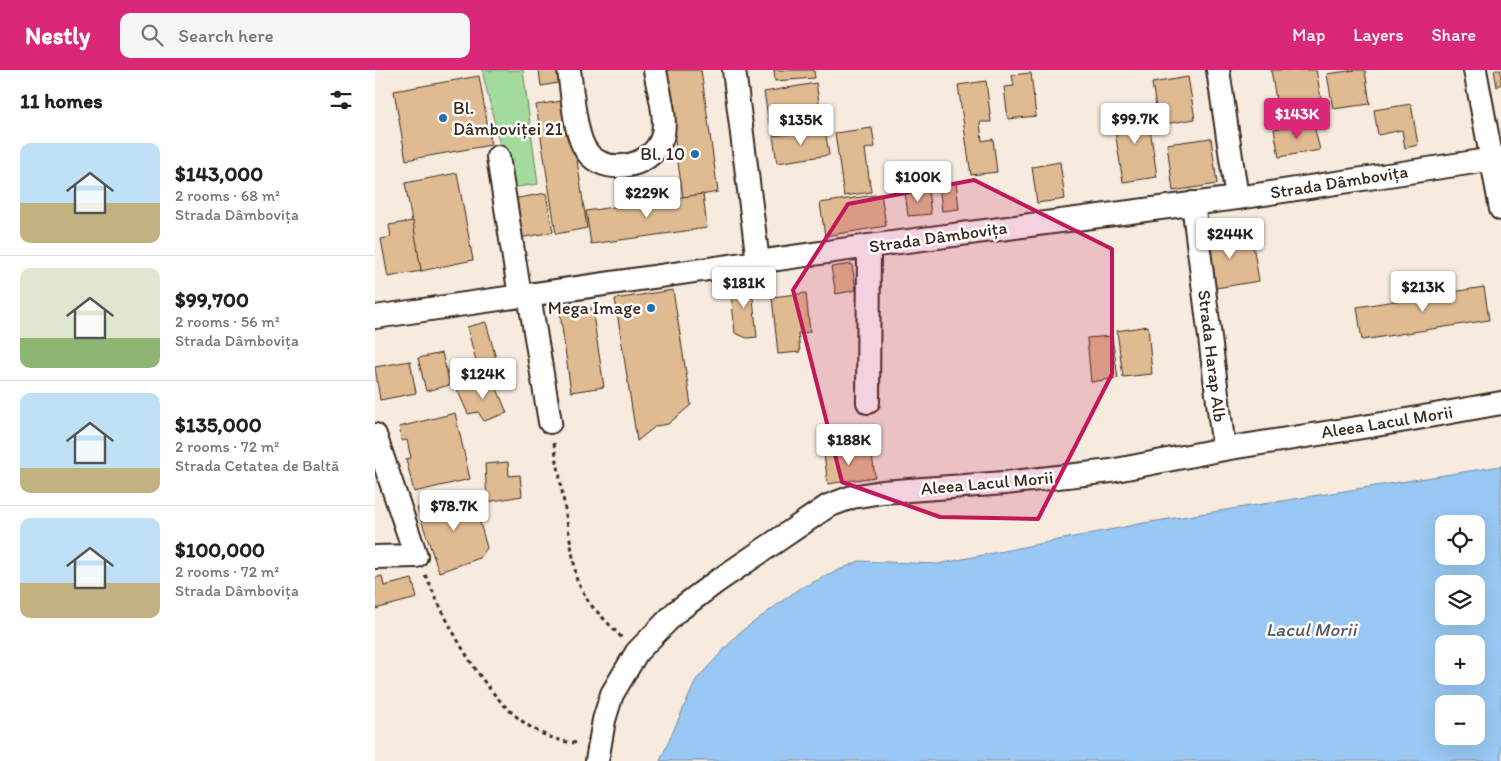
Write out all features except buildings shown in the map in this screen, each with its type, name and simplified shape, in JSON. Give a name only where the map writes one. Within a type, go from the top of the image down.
[{"type":"street","points":[[569,70],[583,146],[594,160],[607,166],[625,166],[645,160],[655,151],[662,138],[663,123],[655,70]]},
{"type":"street","points":[[734,70],[758,262]]},
{"type":"street","points":[[1218,70],[1237,198]]},
{"type":"street","points":[[1475,70],[1496,159],[1501,209]]},
{"type":"street","points":[[498,157],[551,422]]},
{"type":"street","name":"Strada Dâmbovița","points":[[375,317],[869,246],[1237,198],[1496,159]]},
{"type":"street","name":"Strada Harap Alb","points":[[1193,203],[1224,448]]},
{"type":"street","points":[[868,402],[869,246]]},
{"type":"street","name":"Aleea Lacul Morii","points":[[598,752],[611,694],[637,652],[676,612],[710,586],[828,506],[852,498],[882,492],[1005,484],[1111,471],[1224,448],[1401,421],[1501,403]]},
{"type":"street","points":[[375,435],[416,556],[375,557]]},
{"type":"path","points":[[551,422],[577,581],[600,616],[637,652]]},
{"type":"path","points":[[416,556],[443,616],[463,650],[501,700],[533,729],[551,739],[598,752]]},
{"type":"highlighted area","points":[[974,180],[1112,249],[1112,374],[1038,519],[940,517],[842,482],[793,290],[848,204]]},
{"type":"green space","points":[[482,70],[523,70],[538,184],[510,188]]},
{"type":"water","name":"Lacul Morii","points":[[1501,466],[1501,761],[660,761],[696,680],[739,633],[800,588],[859,561],[938,564],[1144,523]]},
{"type":"place","name":"Bl. Dâmboviței 21","points":[[443,118]]},
{"type":"place","name":"Bl. 10","points":[[695,154]]},
{"type":"place","name":"Mega Image","points":[[651,308]]}]
